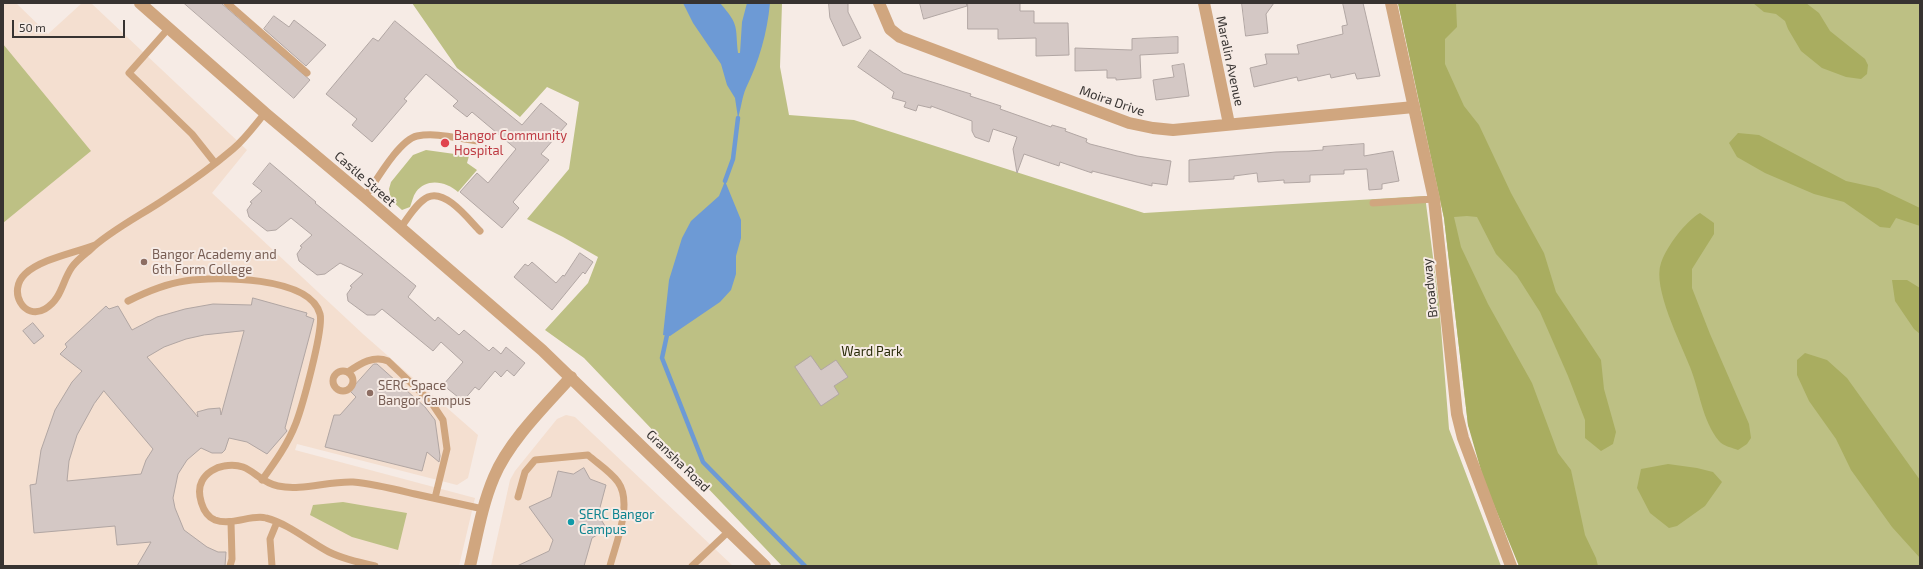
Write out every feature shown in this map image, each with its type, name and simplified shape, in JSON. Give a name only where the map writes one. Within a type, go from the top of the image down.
[{"type":"street","name":"Castle Street","points":[[140,3],[168,29],[401,227],[571,377]]},
{"type":"street","name":"Moira Drive","points":[[879,3],[890,30],[900,37],[1129,123],[1153,128],[1173,130],[1414,107]]},
{"type":"street","name":"Maralin Avenue","points":[[1204,3],[1229,124]]},
{"type":"street","name":"Broadway","points":[[1392,3],[1434,199],[1457,414],[1463,438],[1511,566]]},
{"type":"street","points":[[470,566],[483,509],[494,476],[509,450],[571,377]]},
{"type":"street","name":"Gransha Road","points":[[571,377],[765,566]]},
{"type":"lane","points":[[227,3],[307,73]]},
{"type":"lane","points":[[168,29],[129,73],[192,134],[215,163]]},
{"type":"lane","points":[[95,245],[37,266],[26,274],[19,281],[17,291],[19,302],[24,307],[36,312],[45,310],[57,300],[72,267],[95,245],[171,195],[215,163],[234,148],[266,113]]},
{"type":"lane","points":[[365,196],[404,144],[415,136],[430,135],[479,141]]},
{"type":"lane","points":[[401,227],[422,202],[428,197],[437,196],[445,198],[453,204],[480,231]]},
{"type":"lane","points":[[1373,203],[1434,199]]},
{"type":"lane","points":[[128,301],[146,292],[184,281],[223,278],[253,280],[302,292],[312,300],[320,314],[321,331],[296,423],[280,454],[262,480]]},
{"type":"lane","points":[[348,372],[374,358],[380,358],[388,361],[432,402],[443,420],[447,449],[435,498]]},
{"type":"lane","points":[[518,497],[525,472],[536,460],[588,455],[618,481],[624,493],[624,505],[620,530],[610,566]]},
{"type":"lane","points":[[375,566],[330,552],[277,522],[264,517],[231,522],[214,520],[204,510],[200,494],[202,481],[212,470],[222,466],[234,465],[249,468],[262,480],[278,486],[296,487],[346,483],[376,484],[483,509]]},
{"type":"lane","points":[[230,566],[232,559],[231,522]]},
{"type":"lane","points":[[272,566],[270,539],[277,522]]},
{"type":"lane","points":[[692,566],[729,531]]},
{"type":"shaded area","name":"Bangor Academy and 6th Form College","points":[[3,3],[16,3],[48,34],[82,3],[91,3],[247,150],[212,193],[363,334],[478,435],[468,478],[457,485],[297,444],[295,450],[475,498],[459,566],[3,566]]},
{"type":"shaded area","points":[[566,415],[575,417],[733,566],[491,566],[510,480],[515,471],[557,419]]},
{"type":"green space","name":"Ward Park","points":[[412,3],[782,3],[780,67],[789,115],[854,120],[1144,213],[1425,196],[1439,303],[1449,429],[1501,566],[782,566],[584,358],[545,330],[588,283],[598,257],[527,219],[569,169],[579,102],[547,87],[520,117],[457,68]]},
{"type":"green space","points":[[1398,3],[1920,3],[1920,566],[1519,566],[1468,425],[1444,218]]},
{"type":"green space","points":[[1398,3],[1456,3],[1457,27],[1445,39],[1445,64],[1464,106],[1479,125],[1511,193],[1544,253],[1556,292],[1601,360],[1604,389],[1616,432],[1613,444],[1601,451],[1585,438],[1585,420],[1568,376],[1540,312],[1517,276],[1496,254],[1477,217],[1454,217],[1461,247],[1488,304],[1532,383],[1558,453],[1571,470],[1585,535],[1596,558],[1598,566],[1519,566],[1484,481],[1468,425],[1444,218]]},
{"type":"green space","points":[[1753,3],[1806,3],[1819,13],[1830,31],[1865,59],[1868,65],[1867,74],[1861,79],[1846,77],[1822,68],[1801,51],[1785,21],[1776,14],[1764,12]]},
{"type":"green space","points":[[3,44],[91,151],[3,223]]},
{"type":"green space","points":[[1738,133],[1759,135],[1846,181],[1878,188],[1920,208],[1920,226],[1896,218],[1890,228],[1880,227],[1844,202],[1814,194],[1765,173],[1737,157],[1729,143]]},
{"type":"green space","points":[[426,150],[469,156],[467,163],[477,170],[458,192],[443,184],[426,184],[416,192],[410,207],[402,210],[391,200],[389,189],[391,182],[413,155]]},
{"type":"green space","points":[[1700,213],[1714,223],[1714,234],[1692,269],[1692,288],[1749,424],[1751,438],[1747,444],[1738,450],[1725,446],[1713,433],[1705,415],[1690,367],[1674,330],[1660,286],[1659,274],[1664,256],[1677,235],[1688,222]]},
{"type":"green space","points":[[1892,280],[1907,280],[1920,288],[1920,334],[1914,329],[1895,301]]},
{"type":"green space","points":[[1805,353],[1827,360],[1847,378],[1920,480],[1920,558],[1892,527],[1851,470],[1836,439],[1809,401],[1797,375],[1797,360]]},
{"type":"green space","points":[[1668,464],[1713,472],[1722,482],[1705,506],[1677,526],[1669,528],[1650,513],[1637,488],[1641,469]]},
{"type":"green space","points":[[343,502],[407,513],[398,550],[352,537],[310,515],[313,505]]},
{"type":"water","points":[[683,3],[720,3],[734,22],[738,53],[740,53],[742,22],[747,3],[770,3],[762,47],[745,92],[738,118],[735,98],[727,85],[721,64],[693,23]]},
{"type":"water","points":[[725,181],[741,220],[741,238],[736,256],[736,274],[731,290],[720,302],[670,336],[663,335],[669,280],[682,238],[691,221],[719,196]]},
{"type":"building","points":[[184,3],[221,3],[310,80],[294,98]]},
{"type":"building","points":[[829,3],[848,3],[848,12],[861,38],[843,46],[830,18]]},
{"type":"building","points":[[920,3],[966,3],[967,6],[924,19]]},
{"type":"building","points":[[968,3],[1020,3],[1020,11],[1034,11],[1034,23],[1068,23],[1069,55],[1036,56],[1036,38],[998,39],[998,29],[968,29]]},
{"type":"building","points":[[1242,3],[1274,3],[1266,14],[1268,33],[1246,36]]},
{"type":"building","points":[[1343,3],[1363,3],[1380,76],[1357,79],[1355,73],[1331,78],[1330,74],[1298,81],[1297,77],[1254,87],[1250,68],[1267,64],[1265,54],[1299,54],[1297,45],[1343,34],[1342,26],[1347,25]]},
{"type":"building","points":[[274,16],[289,27],[294,20],[326,45],[306,66],[264,29]]},
{"type":"building","points":[[395,21],[522,125],[541,103],[567,124],[541,154],[549,160],[513,202],[519,208],[502,228],[460,192],[477,173],[488,183],[516,149],[472,112],[467,117],[453,106],[458,101],[426,74],[404,99],[407,101],[372,142],[352,125],[357,119],[326,94],[373,38],[378,41]]},
{"type":"building","points":[[1178,37],[1178,53],[1140,55],[1141,78],[1116,80],[1116,78],[1107,78],[1107,70],[1075,71],[1075,48],[1132,50],[1132,39]]},
{"type":"building","points":[[870,50],[903,73],[971,94],[970,96],[1001,106],[1000,109],[1051,127],[1052,125],[1066,129],[1065,131],[1087,139],[1086,142],[1090,144],[1137,156],[1171,161],[1167,185],[1152,183],[1152,186],[1092,171],[1092,173],[1060,162],[1059,166],[1024,154],[1017,173],[1013,149],[1017,137],[993,129],[989,142],[975,137],[972,131],[972,121],[931,106],[931,108],[918,105],[916,111],[904,107],[906,102],[892,98],[894,92],[858,67]]},
{"type":"building","points":[[1184,64],[1189,96],[1156,100],[1153,80],[1174,77],[1172,66]]},
{"type":"building","points":[[1364,144],[1364,156],[1393,151],[1399,181],[1382,184],[1382,189],[1369,190],[1367,169],[1344,170],[1344,174],[1310,175],[1310,182],[1284,183],[1284,180],[1258,182],[1257,173],[1234,176],[1234,179],[1189,182],[1189,160],[1276,152],[1323,150],[1323,147]]},
{"type":"building","points":[[270,163],[316,202],[315,203],[416,286],[408,297],[435,321],[438,317],[459,335],[464,330],[489,351],[493,347],[501,354],[506,347],[525,363],[514,376],[507,370],[501,377],[495,371],[479,390],[475,387],[463,401],[443,385],[463,362],[441,342],[433,351],[382,309],[375,315],[367,315],[348,301],[347,294],[352,287],[350,286],[363,274],[340,263],[325,274],[317,275],[299,261],[297,254],[302,247],[300,246],[312,235],[291,218],[276,230],[267,231],[249,217],[247,210],[252,203],[250,202],[262,191],[253,184]]},
{"type":"building","points":[[580,253],[593,262],[585,274],[583,272],[552,310],[514,277],[525,264],[528,266],[532,262],[556,283],[563,275],[564,276]]},
{"type":"building","points":[[253,298],[307,313],[306,316],[314,319],[285,428],[287,431],[267,454],[247,442],[229,438],[225,450],[222,453],[212,453],[201,448],[187,460],[178,474],[173,498],[175,508],[184,530],[207,547],[218,552],[226,552],[225,566],[137,566],[151,542],[117,545],[115,526],[34,533],[30,485],[36,484],[41,450],[55,410],[72,382],[82,371],[60,354],[67,347],[65,344],[106,306],[109,309],[118,306],[132,330],[157,317],[185,309],[213,304],[251,305]],"holes":[[[244,331],[221,415],[220,408],[208,409],[197,412],[198,417],[147,357],[164,347],[186,339],[204,335]],[[104,391],[153,449],[146,460],[141,474],[67,481],[69,461],[77,435],[94,404]]]},
{"type":"building","points":[[33,323],[44,336],[34,344],[23,331]]},
{"type":"building","points":[[811,356],[821,370],[836,360],[848,377],[834,386],[839,394],[821,406],[795,367]]},
{"type":"building","name":"SERC Space Bangor Campus","points":[[374,364],[377,364],[425,407],[435,420],[440,456],[439,462],[427,452],[422,471],[325,447],[334,415],[340,415],[356,397],[350,391]]},
{"type":"building","name":"SERC Bangor Campus","points":[[584,468],[590,479],[606,485],[598,515],[607,529],[592,538],[584,566],[517,566],[549,551],[553,540],[529,507],[551,497],[558,471],[573,474]]},
{"type":"waterway","points":[[725,181],[733,159],[738,118]]},
{"type":"waterway","points":[[667,335],[662,358],[703,462],[805,566]]},
{"type":"place","name":"Bangor Community Hospital","points":[[445,143]]},
{"type":"place","name":"Bangor Academy and 6th Form College","points":[[144,262]]},
{"type":"place","name":"SERC Space Bangor Campus","points":[[370,393]]},
{"type":"place","name":"SERC Bangor Campus","points":[[571,522]]}]
